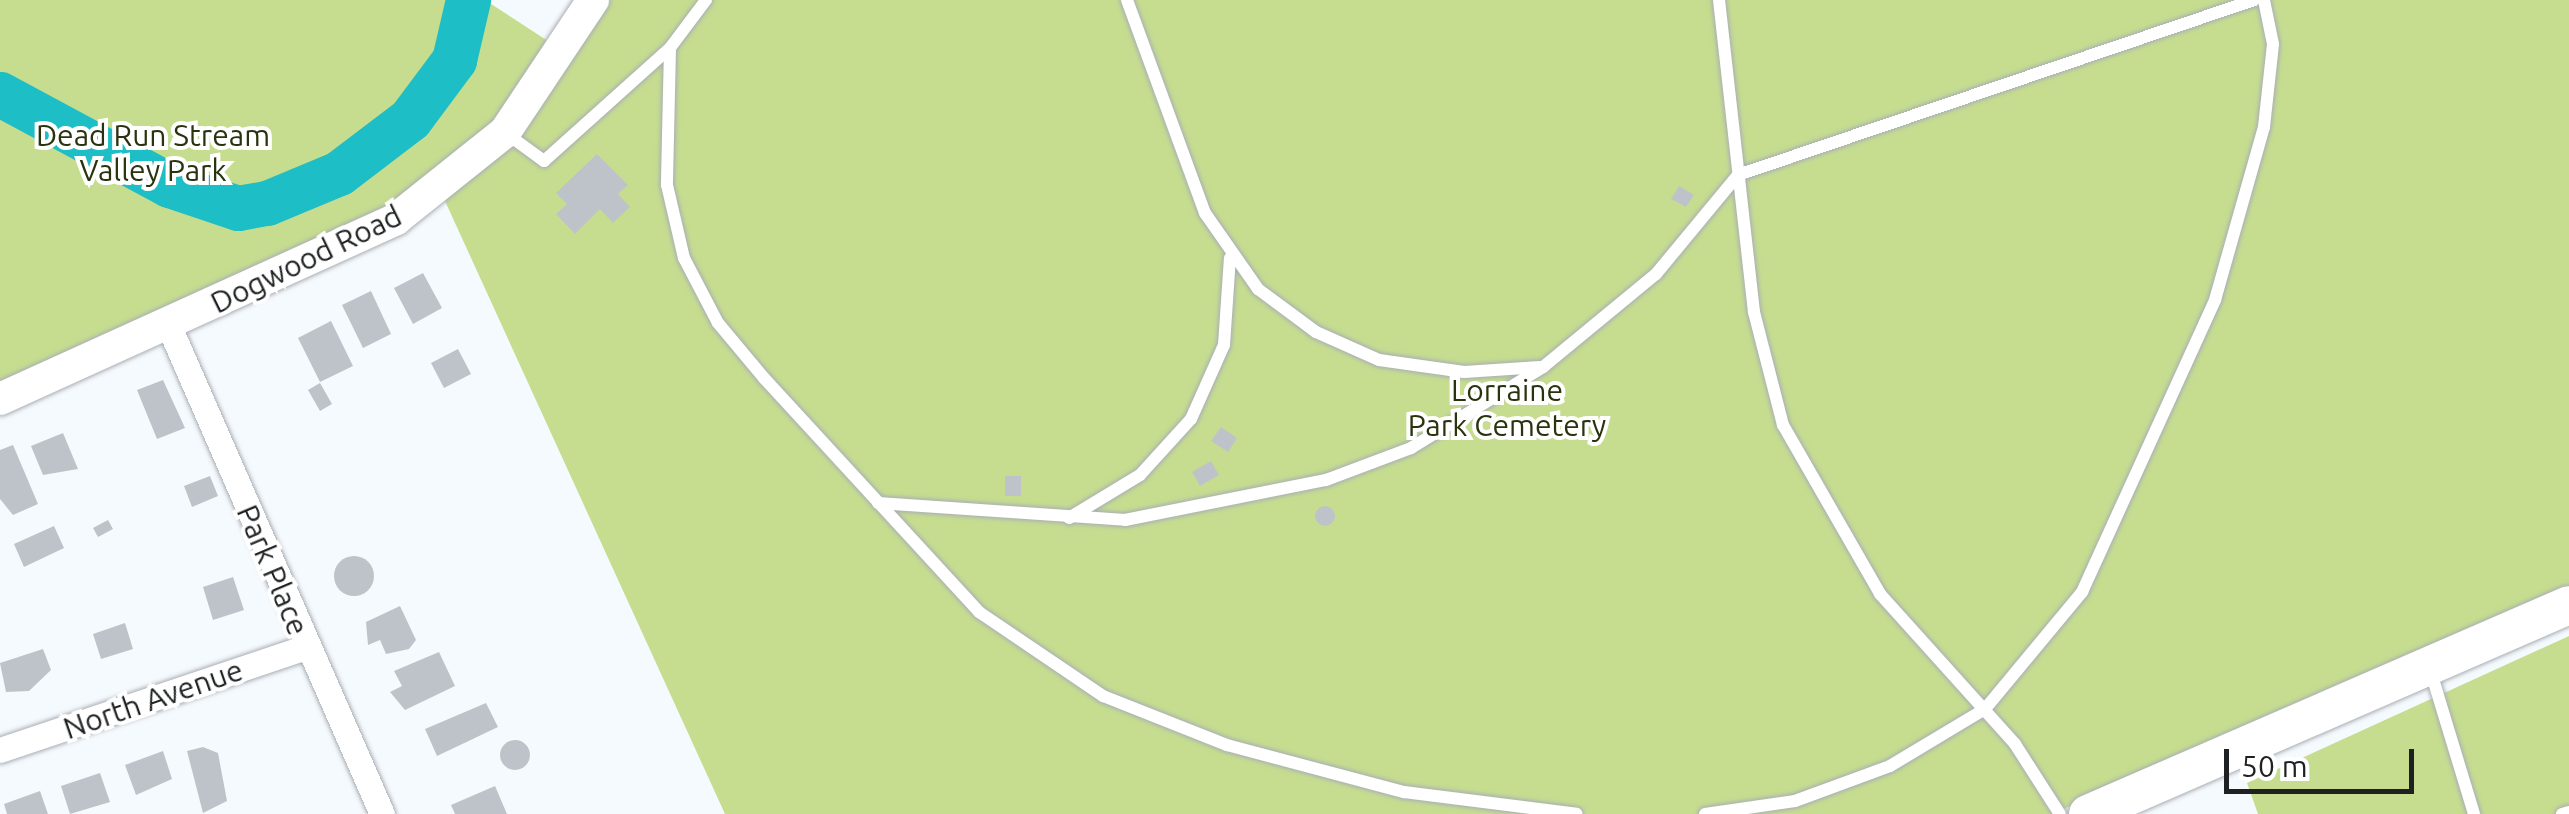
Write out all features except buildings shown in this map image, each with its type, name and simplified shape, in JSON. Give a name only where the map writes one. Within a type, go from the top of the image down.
[{"type":"main road","points":[[2088,814],[2569,604]]},
{"type":"street","name":"Dogwood Road","points":[[0,399],[396,219],[505,132],[593,0]]},
{"type":"street","name":"Park Place","points":[[168,324],[382,814]]},
{"type":"street","name":"North Avenue","points":[[0,750],[306,647]]},
{"type":"lane","points":[[505,132],[544,161],[670,48],[706,0]]},
{"type":"lane","points":[[1127,0],[1170,132],[1230,258],[1290,316],[1379,360],[1464,372],[1542,367]]},
{"type":"lane","points":[[1720,0],[1738,175],[1767,374],[1807,479],[1880,594],[1985,709],[2060,814]]},
{"type":"lane","points":[[878,503],[1065,520],[1186,514],[1326,480],[1411,448],[1542,367],[1656,274],[1738,175],[2254,0]]},
{"type":"lane","points":[[1704,814],[1841,788],[1985,709],[2082,592],[2215,300],[2264,127],[2273,44],[2264,0]]},
{"type":"lane","points":[[670,48],[668,184],[684,258],[718,323],[878,503],[1018,645],[1156,720],[1404,792],[1577,814]]},
{"type":"lane","points":[[1065,520],[1140,475],[1191,419],[1224,345],[1230,258]]},
{"type":"lane","points":[[2430,666],[2474,814]]},
{"type":"green space","name":"Dead Run Stream Valley Park","points":[[0,0],[485,0],[554,45],[483,141],[373,216],[0,384]]},
{"type":"green space","name":"Lorraine Park Cemetery","points":[[608,0],[2569,0],[2569,590],[2052,814],[725,814],[445,201],[540,109]]},
{"type":"green space","points":[[2569,636],[2569,814],[2258,814],[2247,783]]},
{"type":"waterway","points":[[0,94],[169,185],[238,208],[267,203],[339,173],[410,119],[454,60],[468,0]]}]
